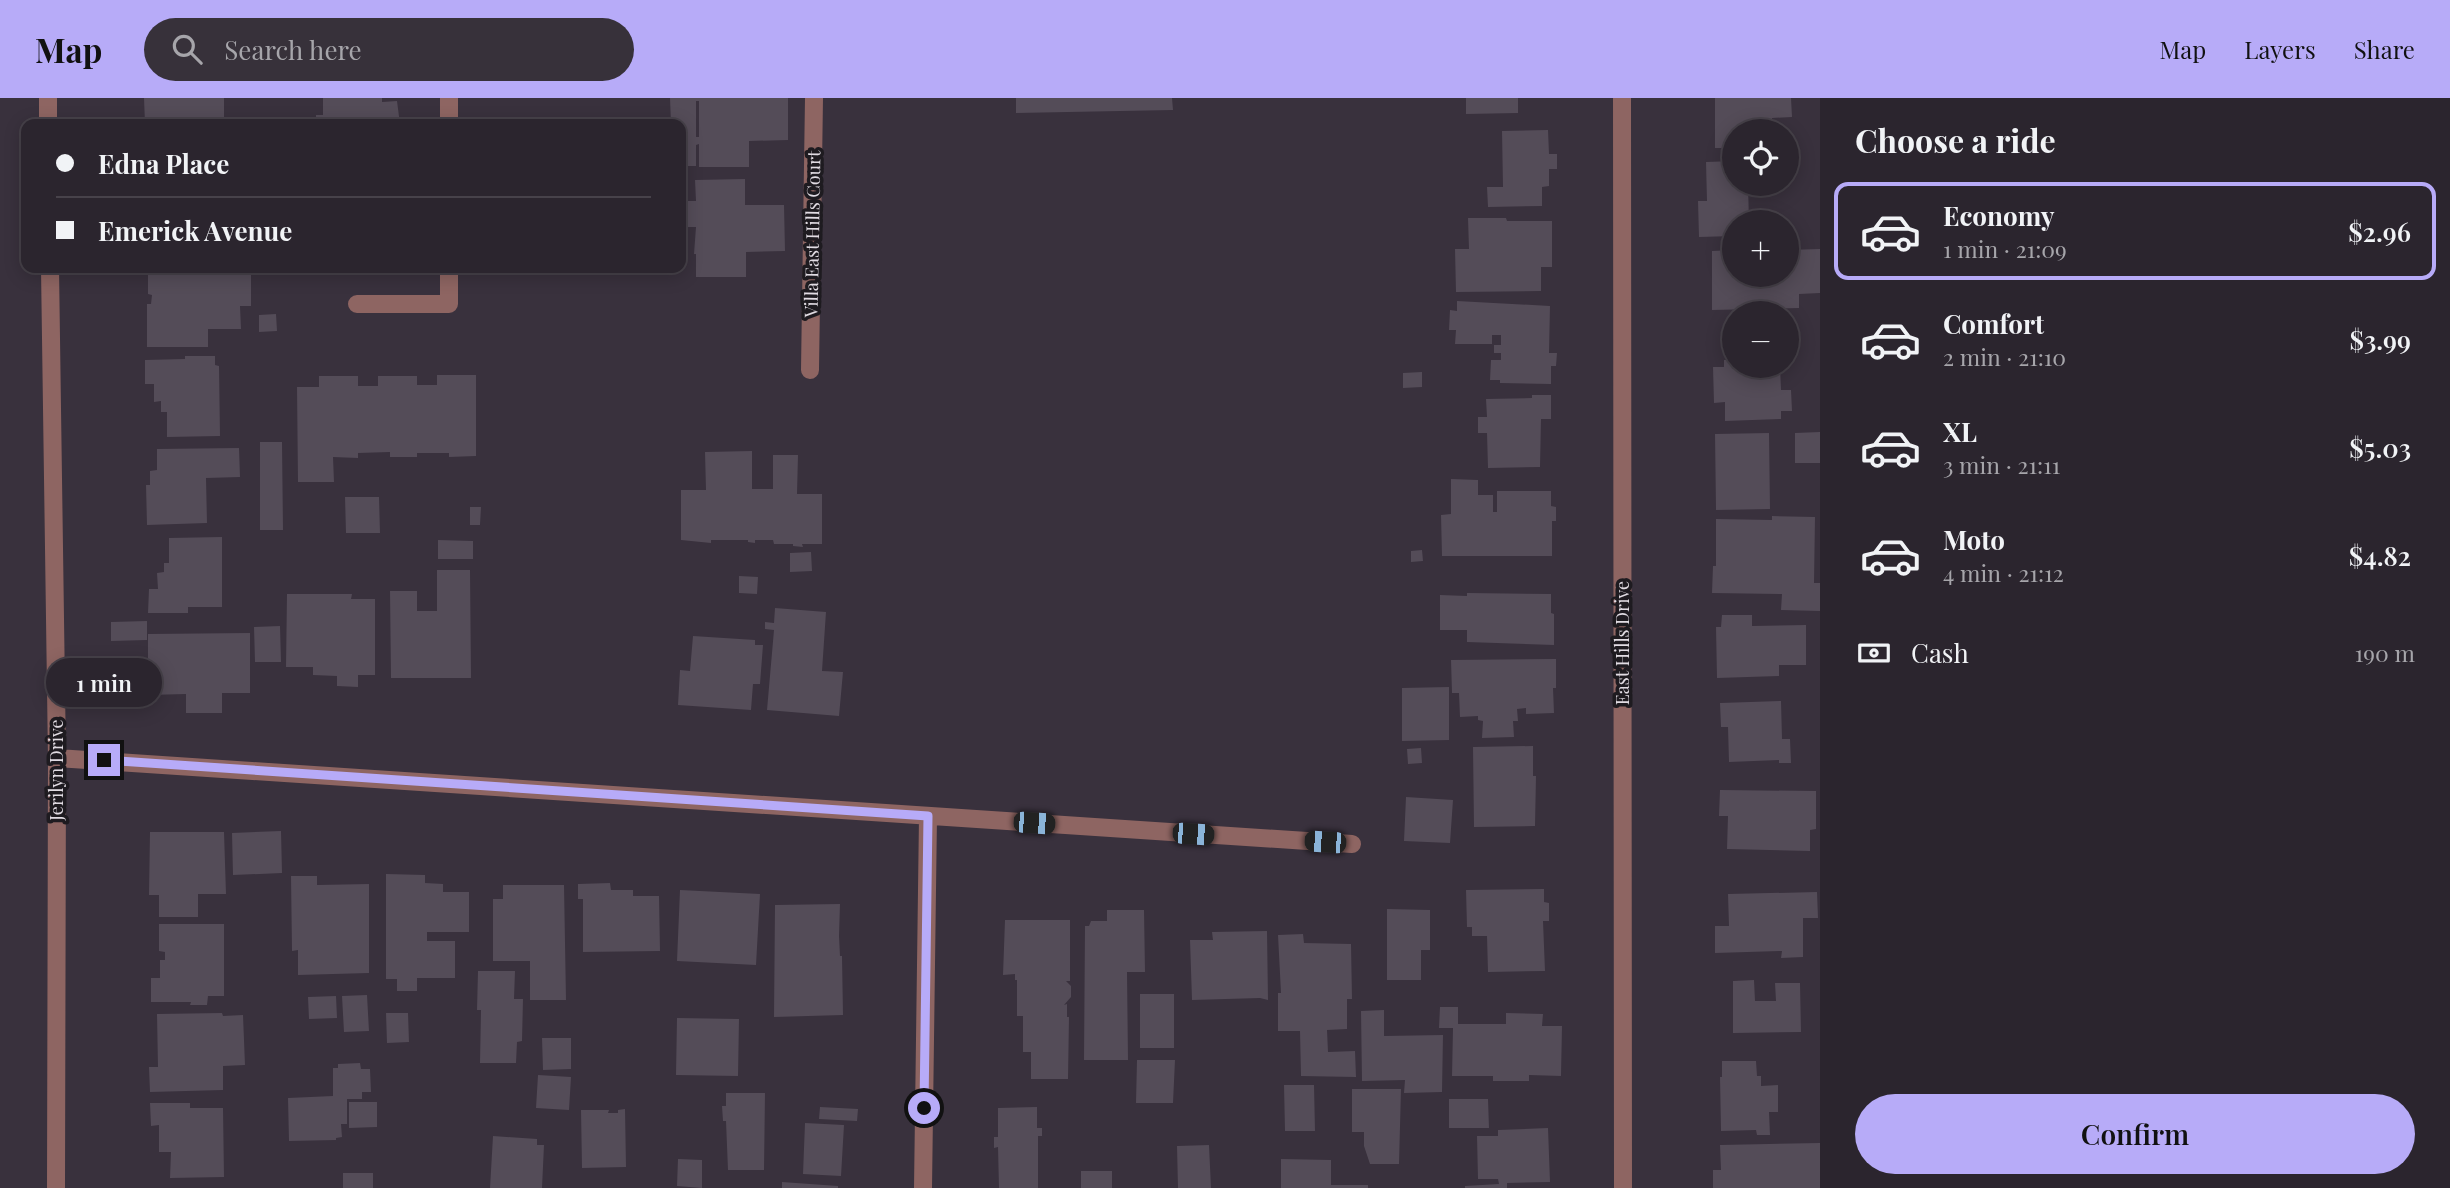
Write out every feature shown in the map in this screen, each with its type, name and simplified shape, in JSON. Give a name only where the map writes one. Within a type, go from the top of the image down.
[{"type":"street","points":[[48,98],[48,119]]},
{"type":"street","points":[[449,98],[449,119]]},
{"type":"street","name":"Villa East Hills Court","points":[[810,370],[814,98]]},
{"type":"street","name":"East Hills Drive","points":[[1622,98],[1623,1188]]},
{"type":"street","name":"Jerilyn Drive","points":[[50,273],[57,758],[56,1188]]},
{"type":"street","points":[[357,304],[449,304],[449,273]]},
{"type":"street","points":[[57,758],[1352,844]]},
{"type":"street","points":[[923,1188],[928,816]]},
{"type":"building","points":[[144,98],[224,98],[224,119],[145,119]]},
{"type":"building","points":[[323,98],[382,98],[382,102],[397,101],[399,119],[316,119],[316,115],[323,115]]},
{"type":"building","points":[[670,98],[788,98],[788,140],[749,141],[749,167],[699,167],[699,144],[696,145],[696,166],[686,166],[686,119],[671,119]],"holes":[[[696,101],[699,101],[699,137],[696,137]]]},
{"type":"building","points":[[1016,98],[1172,98],[1173,110],[1016,113]]},
{"type":"building","points":[[1466,98],[1518,98],[1518,113],[1466,114]]},
{"type":"building","points":[[1715,98],[1791,98],[1792,117],[1722,119],[1722,148],[1715,148]]},
{"type":"building","points":[[1548,130],[1549,154],[1557,154],[1557,169],[1549,169],[1549,186],[1542,187],[1542,206],[1488,207],[1487,187],[1503,187],[1502,131]]},
{"type":"building","points":[[1722,161],[1722,196],[1748,196],[1749,210],[1722,210],[1722,236],[1699,237],[1698,201],[1707,201],[1706,162]]},
{"type":"building","points":[[745,179],[745,205],[784,205],[785,251],[746,252],[746,277],[696,277],[696,227],[686,227],[686,201],[696,201],[695,180]]},
{"type":"building","points":[[1468,218],[1552,221],[1552,267],[1541,267],[1541,291],[1456,292],[1455,249],[1469,249]]},
{"type":"building","points":[[1820,249],[1820,293],[1799,294],[1799,301],[1722,301],[1722,310],[1712,310],[1712,251],[1722,251],[1722,287],[1799,287],[1799,250]]},
{"type":"building","points":[[148,273],[251,273],[251,306],[240,306],[241,329],[208,329],[208,347],[147,347],[147,304],[151,304],[152,295],[148,294]]},
{"type":"building","points":[[1457,301],[1550,306],[1549,353],[1557,353],[1556,366],[1551,366],[1551,384],[1500,383],[1500,380],[1490,380],[1491,360],[1501,360],[1501,353],[1494,353],[1494,345],[1501,345],[1501,335],[1492,335],[1492,344],[1455,344],[1456,330],[1449,330],[1450,310],[1457,311]]},
{"type":"building","points":[[276,314],[277,331],[259,332],[259,315]]},
{"type":"building","points":[[185,356],[215,356],[215,365],[219,366],[220,436],[167,437],[167,412],[161,412],[161,401],[154,402],[154,384],[145,384],[145,360],[185,359]]},
{"type":"building","points":[[1713,367],[1722,367],[1722,378],[1780,378],[1781,390],[1791,390],[1792,411],[1781,411],[1781,419],[1725,421],[1725,402],[1714,403]]},
{"type":"building","points":[[1422,372],[1422,387],[1403,388],[1403,373]]},
{"type":"building","points":[[437,375],[476,375],[476,456],[449,457],[449,453],[417,453],[417,457],[390,457],[390,452],[358,453],[358,458],[333,457],[334,482],[298,482],[297,387],[319,387],[319,376],[358,376],[358,386],[378,386],[378,376],[417,376],[417,385],[437,385]]},
{"type":"building","points":[[1532,395],[1551,395],[1551,419],[1541,419],[1540,467],[1488,468],[1487,433],[1478,433],[1478,417],[1487,417],[1486,399],[1532,398]]},
{"type":"building","points":[[1820,432],[1820,463],[1795,463],[1795,433]]},
{"type":"building","points":[[1769,433],[1770,509],[1716,510],[1715,434]]},
{"type":"building","points":[[260,442],[282,442],[283,530],[260,530]]},
{"type":"building","points":[[239,448],[240,477],[206,478],[207,523],[147,525],[146,485],[150,485],[150,471],[157,470],[157,449]]},
{"type":"building","points":[[752,451],[752,489],[773,489],[773,455],[798,455],[797,494],[822,494],[822,544],[802,544],[803,547],[774,544],[773,540],[755,540],[755,543],[748,540],[711,540],[711,543],[681,540],[681,490],[706,490],[705,452]]},
{"type":"building","points":[[1451,479],[1478,480],[1478,495],[1493,495],[1493,512],[1497,512],[1497,491],[1551,491],[1551,506],[1556,507],[1556,521],[1552,521],[1552,556],[1442,556],[1441,515],[1451,514]]},
{"type":"building","points":[[345,497],[379,497],[380,533],[346,533]]},
{"type":"building","points":[[470,507],[481,507],[480,525],[470,525]]},
{"type":"building","points":[[1772,516],[1815,517],[1814,583],[1820,583],[1820,611],[1781,610],[1782,594],[1712,593],[1713,566],[1716,566],[1716,519],[1772,520]]},
{"type":"building","points":[[222,537],[222,607],[188,607],[188,613],[148,613],[149,589],[158,589],[157,573],[164,572],[164,563],[169,563],[169,538]]},
{"type":"building","points":[[438,540],[473,541],[473,559],[438,559]]},
{"type":"building","points":[[1422,550],[1423,561],[1411,562],[1411,551]]},
{"type":"building","points":[[811,552],[812,571],[790,572],[790,553]]},
{"type":"building","points":[[437,570],[470,570],[471,678],[391,678],[390,591],[417,591],[417,611],[437,611]]},
{"type":"building","points":[[739,576],[758,577],[757,594],[739,593]]},
{"type":"building","points":[[1467,593],[1551,594],[1554,645],[1467,642],[1467,630],[1440,630],[1440,595],[1467,596]]},
{"type":"building","points":[[287,594],[352,594],[351,599],[375,599],[375,675],[358,675],[358,687],[337,686],[337,676],[313,675],[313,667],[286,667]]},
{"type":"building","points":[[775,608],[826,612],[822,671],[843,672],[839,716],[767,710],[774,630],[765,629],[765,622],[774,623]]},
{"type":"building","points":[[1722,615],[1752,615],[1752,626],[1806,625],[1806,665],[1779,665],[1779,676],[1717,678],[1716,627],[1721,627]]},
{"type":"building","points":[[147,621],[147,640],[111,641],[111,622]]},
{"type":"building","points":[[280,626],[281,662],[255,662],[254,627]]},
{"type":"building","points":[[250,633],[250,693],[222,693],[222,713],[186,713],[186,694],[148,695],[148,634]]},
{"type":"building","points":[[693,636],[755,640],[755,645],[763,645],[760,684],[753,684],[751,710],[678,705],[680,670],[690,671]]},
{"type":"building","points":[[1556,659],[1554,713],[1526,714],[1526,708],[1517,709],[1518,721],[1513,721],[1514,737],[1482,738],[1483,721],[1478,720],[1478,716],[1460,717],[1459,693],[1452,693],[1451,660]]},
{"type":"building","points":[[1449,687],[1449,740],[1402,741],[1402,688]]},
{"type":"building","points":[[1781,701],[1782,739],[1790,739],[1791,763],[1779,763],[1779,760],[1729,762],[1728,727],[1721,727],[1720,703]]},
{"type":"building","points":[[1533,746],[1533,776],[1536,776],[1535,826],[1474,827],[1473,747]]},
{"type":"building","points":[[1421,748],[1422,763],[1408,764],[1407,749]]},
{"type":"building","points":[[1720,790],[1816,791],[1816,829],[1810,830],[1810,851],[1727,849],[1728,816],[1719,816]]},
{"type":"building","points":[[1406,797],[1453,800],[1450,843],[1404,841]]},
{"type":"building","points":[[281,831],[282,873],[233,875],[232,833]]},
{"type":"building","points":[[150,832],[224,832],[226,894],[198,894],[198,917],[159,917],[159,895],[149,895]]},
{"type":"building","points":[[386,874],[425,875],[425,883],[443,884],[443,892],[469,892],[469,932],[427,932],[427,941],[455,941],[455,978],[417,978],[417,991],[397,991],[397,979],[386,979]]},
{"type":"building","points":[[291,876],[317,876],[317,885],[369,884],[369,973],[298,975],[298,950],[292,951]]},
{"type":"building","points":[[610,883],[611,890],[633,890],[633,896],[659,896],[660,951],[583,952],[583,899],[578,899],[578,884]]},
{"type":"building","points":[[503,885],[564,885],[566,1000],[530,1000],[530,961],[493,961],[493,899],[503,899]]},
{"type":"building","points":[[1544,889],[1544,902],[1549,903],[1549,921],[1543,921],[1545,971],[1488,972],[1487,936],[1472,936],[1472,927],[1467,927],[1466,890]]},
{"type":"building","points":[[680,890],[760,894],[756,965],[677,961]]},
{"type":"building","points":[[1817,892],[1818,918],[1803,918],[1803,957],[1781,958],[1782,951],[1715,953],[1715,926],[1729,926],[1728,894]]},
{"type":"building","points":[[840,904],[843,1015],[774,1017],[775,905]]},
{"type":"building","points":[[1387,909],[1430,910],[1430,950],[1421,950],[1421,980],[1387,980]]},
{"type":"building","points":[[1107,910],[1144,910],[1145,972],[1127,972],[1128,1060],[1084,1060],[1085,926],[1089,926],[1091,921],[1107,921]]},
{"type":"building","points":[[1005,920],[1070,920],[1070,981],[1066,981],[1071,986],[1071,997],[1064,1005],[1067,1004],[1069,1017],[1068,1079],[1031,1079],[1031,1052],[1023,1052],[1023,1016],[1017,1016],[1017,980],[1015,974],[1003,975]]},
{"type":"building","points":[[159,924],[224,924],[224,996],[208,996],[207,1005],[190,1005],[191,1002],[151,1002],[151,978],[160,978],[160,960],[165,960],[165,952],[159,951]]},
{"type":"building","points":[[1267,931],[1268,1000],[1192,1000],[1190,940],[1213,940],[1212,932]]},
{"type":"building","points":[[1303,934],[1304,943],[1351,944],[1352,999],[1347,999],[1347,1029],[1327,1030],[1328,1052],[1355,1051],[1356,1077],[1301,1076],[1300,1031],[1278,1031],[1278,993],[1281,993],[1278,935]]},
{"type":"building","points":[[478,971],[515,971],[514,999],[523,999],[522,1041],[517,1042],[516,1063],[480,1063],[481,1010],[477,1010]]},
{"type":"building","points":[[1754,980],[1755,1001],[1776,1001],[1775,983],[1800,983],[1801,1032],[1733,1033],[1733,981]]},
{"type":"building","points":[[1140,994],[1174,994],[1174,1048],[1140,1048]]},
{"type":"building","points":[[367,995],[369,1031],[344,1032],[342,996]]},
{"type":"building","points":[[336,996],[337,1018],[309,1019],[308,997]]},
{"type":"building","points":[[1440,1007],[1458,1007],[1458,1024],[1506,1024],[1506,1013],[1543,1014],[1542,1026],[1562,1026],[1561,1076],[1529,1075],[1529,1081],[1493,1081],[1493,1076],[1452,1076],[1453,1028],[1439,1028]]},
{"type":"building","points":[[1384,1010],[1384,1036],[1443,1035],[1442,1092],[1404,1093],[1405,1080],[1362,1081],[1361,1011]]},
{"type":"building","points":[[222,1013],[223,1016],[243,1015],[245,1065],[223,1066],[223,1090],[150,1092],[149,1067],[158,1067],[157,1014]]},
{"type":"building","points":[[386,1013],[408,1013],[409,1042],[387,1043]]},
{"type":"building","points":[[677,1018],[739,1019],[738,1076],[676,1075]]},
{"type":"building","points":[[542,1038],[571,1038],[571,1069],[543,1070]]},
{"type":"building","points":[[1137,1060],[1175,1060],[1173,1103],[1136,1103]]},
{"type":"building","points":[[1722,1061],[1756,1061],[1761,1086],[1778,1085],[1778,1112],[1769,1112],[1770,1135],[1757,1135],[1756,1130],[1721,1131]]},
{"type":"building","points":[[360,1063],[361,1069],[370,1069],[371,1092],[362,1092],[362,1099],[347,1099],[347,1124],[341,1124],[342,1137],[336,1140],[289,1141],[288,1098],[333,1096],[333,1068],[338,1068],[338,1064]]},
{"type":"building","points":[[538,1075],[571,1077],[569,1110],[536,1108]]},
{"type":"building","points":[[1284,1085],[1314,1085],[1315,1131],[1285,1131]]},
{"type":"building","points":[[1352,1089],[1401,1089],[1399,1164],[1370,1164],[1364,1146],[1364,1132],[1352,1132]]},
{"type":"building","points":[[726,1093],[765,1093],[764,1170],[728,1170],[726,1121],[723,1121],[722,1106],[726,1106]]},
{"type":"building","points":[[1449,1099],[1488,1099],[1489,1128],[1449,1128]]},
{"type":"building","points":[[349,1102],[377,1102],[377,1127],[349,1128]]},
{"type":"building","points":[[150,1103],[190,1103],[190,1108],[223,1108],[224,1177],[170,1178],[171,1152],[159,1152],[159,1125],[151,1126]]},
{"type":"building","points":[[820,1107],[858,1109],[857,1121],[819,1119]]},
{"type":"building","points":[[1037,1107],[1037,1128],[1042,1128],[1042,1136],[1038,1136],[1038,1188],[999,1188],[998,1147],[994,1148],[994,1137],[998,1137],[998,1108]]},
{"type":"building","points":[[625,1109],[626,1167],[582,1168],[581,1110],[609,1110],[608,1113],[618,1113],[618,1110]]},
{"type":"building","points":[[805,1123],[844,1125],[841,1176],[803,1174]]},
{"type":"building","points":[[1548,1128],[1550,1182],[1507,1183],[1507,1188],[1465,1188],[1499,1184],[1498,1179],[1478,1179],[1477,1136],[1498,1136],[1498,1130]]},
{"type":"building","points":[[493,1136],[537,1139],[537,1145],[544,1145],[542,1188],[490,1188]]},
{"type":"building","points":[[1820,1143],[1820,1188],[1713,1188],[1713,1170],[1721,1170],[1720,1145]]},
{"type":"building","points":[[1209,1145],[1211,1188],[1178,1188],[1177,1146]]},
{"type":"building","points":[[678,1159],[702,1160],[702,1188],[677,1186]]},
{"type":"building","points":[[1281,1159],[1331,1160],[1331,1185],[1368,1185],[1368,1188],[1281,1188]]},
{"type":"building","points":[[1081,1171],[1112,1171],[1112,1188],[1081,1188]]},
{"type":"building","points":[[343,1173],[373,1173],[373,1188],[343,1188]]},
{"type":"building","points":[[782,1182],[838,1186],[838,1188],[782,1188]]},
{"type":"route","points":[[104,760],[928,816],[924,1108]]}]
